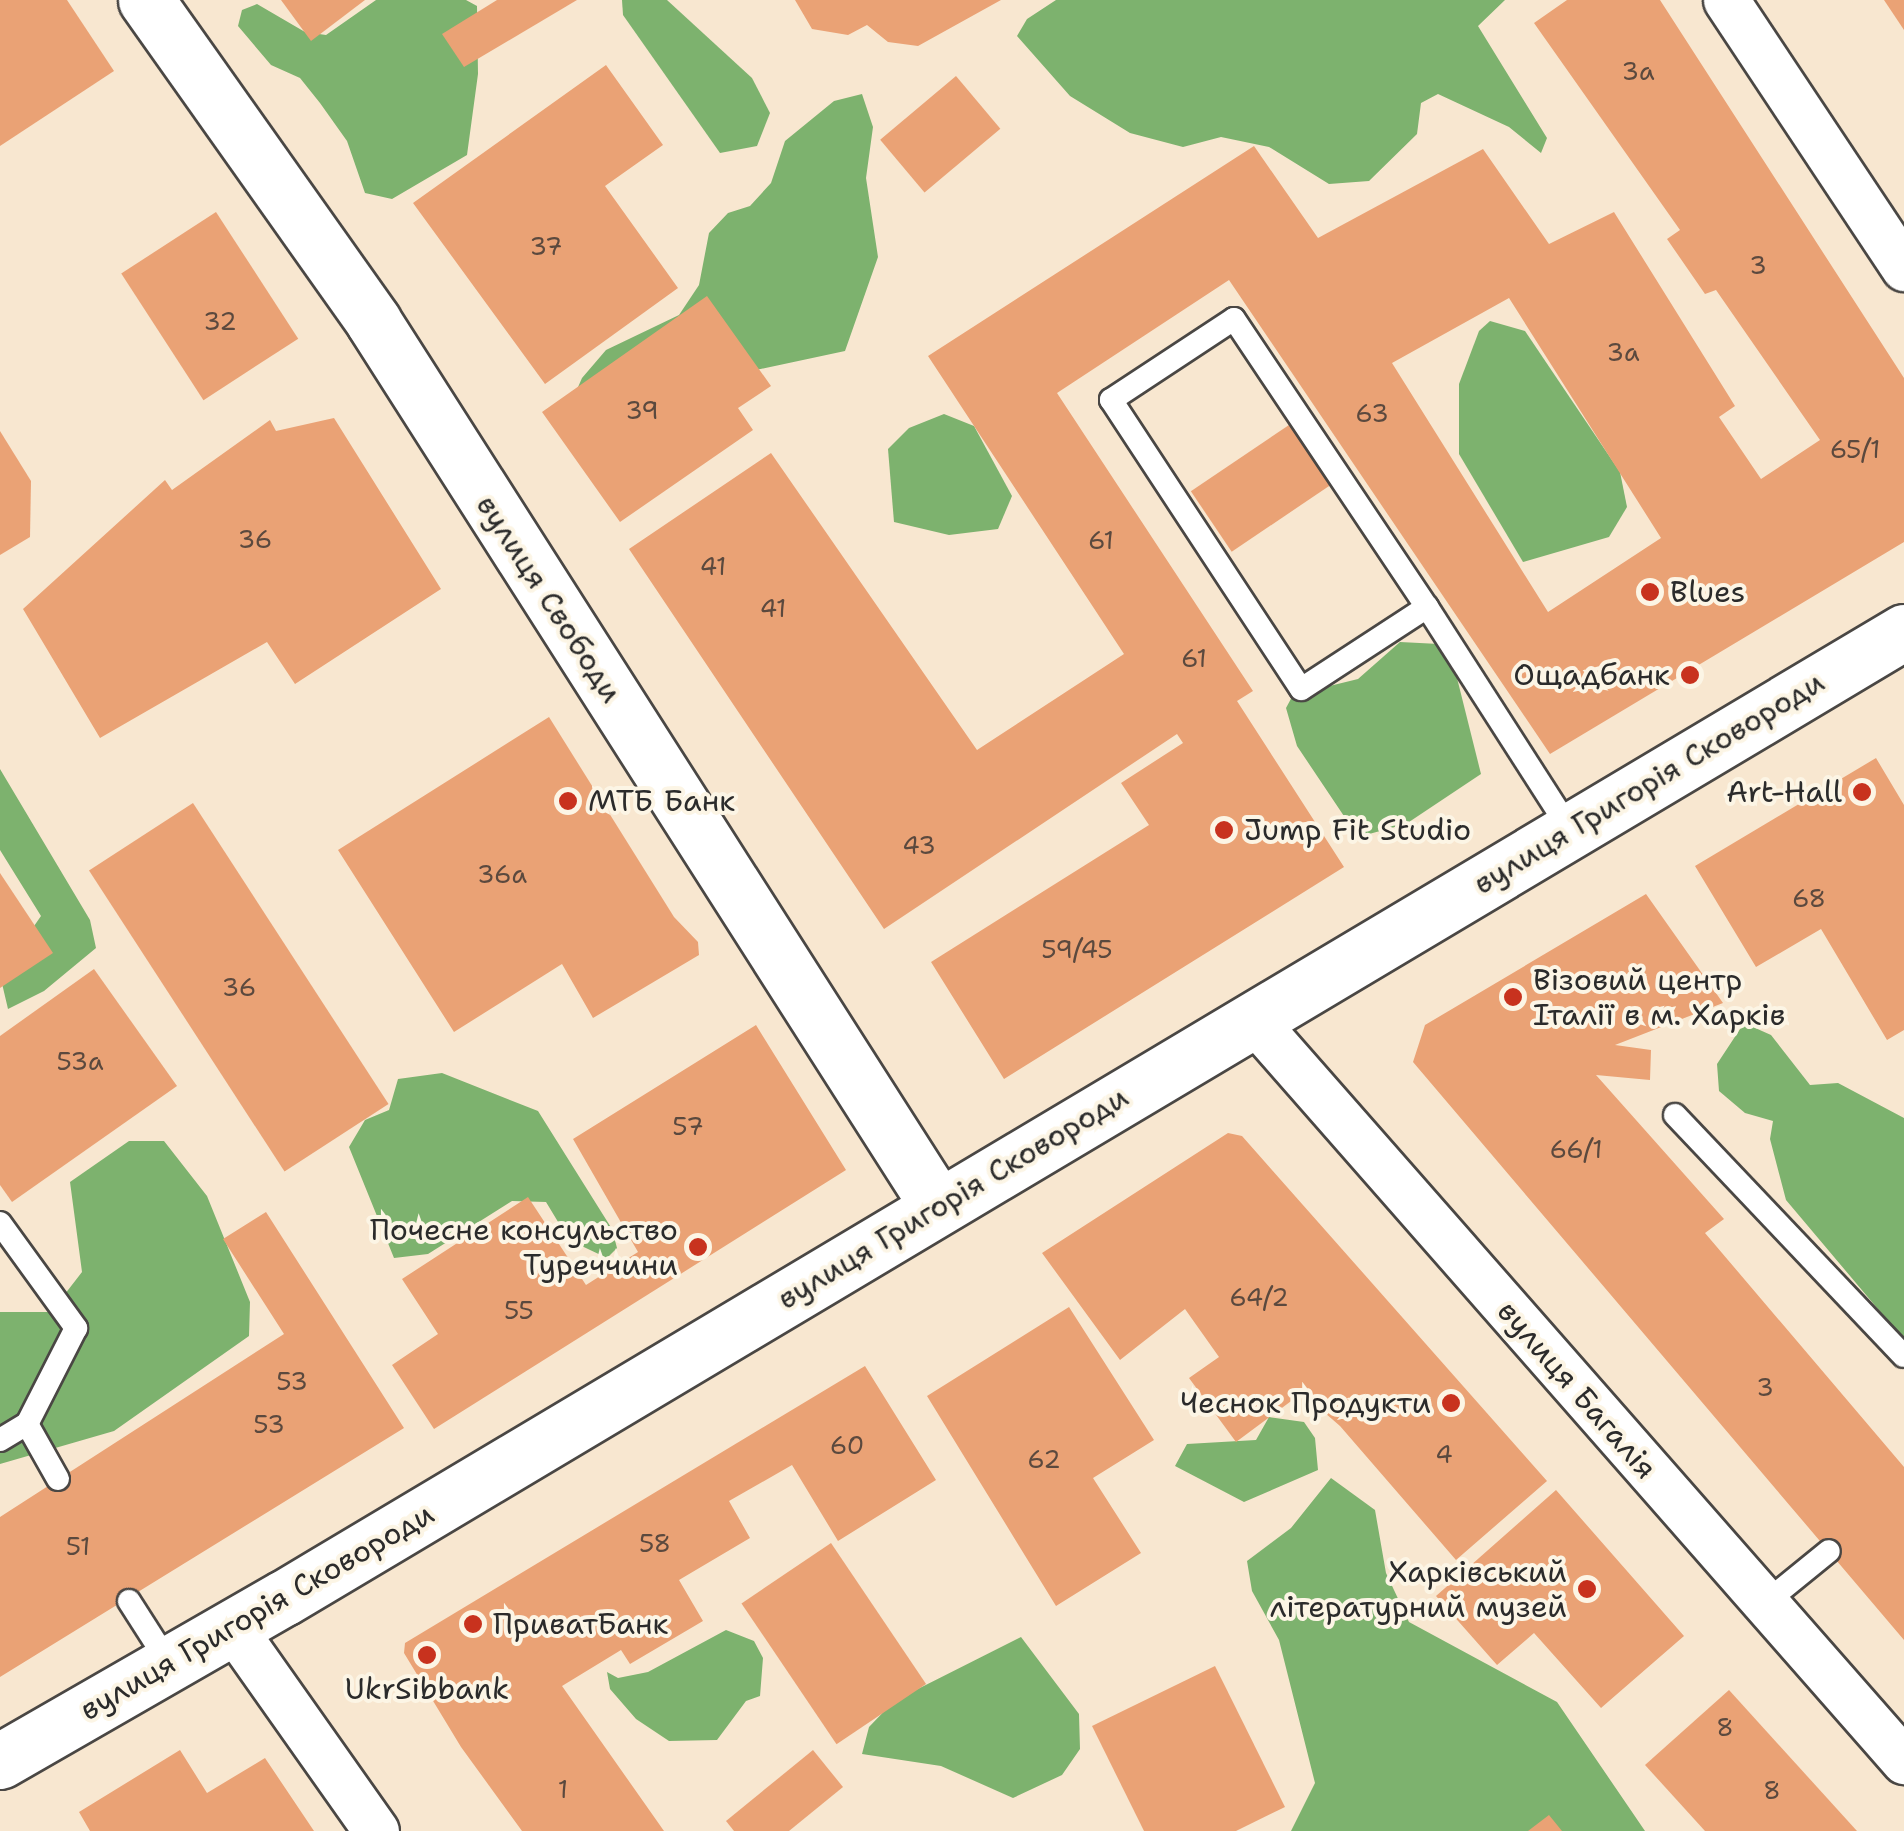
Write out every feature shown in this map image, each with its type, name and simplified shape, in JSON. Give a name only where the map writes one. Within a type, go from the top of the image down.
[{"type":"main road","name":"вулиця Свободи","points":[[146,0],[373,321],[938,1206]]},
{"type":"main road","name":"вулиця Григорія Сковороди","points":[[0,1761],[233,1628],[1904,632]]},
{"type":"street","points":[[1726,0],[1904,268]]},
{"type":"street","name":"вулиця Багалія","points":[[1252,1018],[1904,1761]]},
{"type":"street","points":[[233,1628],[376,1831]]},
{"type":"lane","points":[[1427,607],[1301,690],[1111,400],[1234,319],[1427,607],[1570,830]]},
{"type":"lane","points":[[1675,1115],[1904,1356]]},
{"type":"lane","points":[[0,1223],[76,1328],[27,1424],[0,1440]]},
{"type":"lane","points":[[27,1424],[58,1479]]},
{"type":"lane","points":[[1764,1603],[1828,1551]]},
{"type":"lane","points":[[129,1601],[170,1665]]},
{"type":"green space","points":[[376,0],[466,0],[477,6],[478,74],[467,155],[392,199],[365,193],[347,141],[320,103],[300,78],[271,65],[238,26],[242,10],[257,4],[305,32],[326,35]]},
{"type":"green space","points":[[622,0],[667,0],[752,78],[770,113],[757,146],[720,153],[623,15]]},
{"type":"green space","points":[[1056,0],[1505,0],[1478,26],[1547,138],[1541,153],[1509,127],[1438,94],[1421,103],[1417,134],[1369,181],[1329,184],[1269,147],[1221,137],[1183,147],[1130,133],[1070,96],[1017,36],[1027,19]]},
{"type":"green space","points":[[862,94],[873,127],[866,178],[878,257],[845,351],[568,410],[582,378],[606,350],[679,315],[699,285],[709,233],[728,213],[750,206],[771,183],[785,141],[834,101]]},
{"type":"green space","points":[[1490,321],[1525,331],[1620,472],[1627,507],[1609,537],[1523,562],[1459,454],[1459,384],[1479,331]]},
{"type":"green space","points":[[944,414],[974,426],[1012,496],[998,529],[949,535],[894,522],[888,449],[909,428]]},
{"type":"green space","points":[[1400,642],[1439,644],[1455,670],[1481,774],[1406,824],[1358,837],[1297,746],[1286,708],[1293,695],[1358,679]]},
{"type":"green space","points":[[0,769],[90,920],[96,948],[44,991],[8,1009],[0,975],[41,916],[0,850]]},
{"type":"green space","points":[[1744,1023],[1771,1035],[1810,1085],[1838,1083],[1904,1118],[1904,1340],[1786,1200],[1770,1139],[1773,1121],[1745,1113],[1719,1091],[1717,1064]]},
{"type":"green space","points":[[442,1073],[538,1111],[612,1229],[617,1248],[607,1258],[569,1240],[546,1202],[512,1201],[428,1254],[394,1258],[349,1147],[365,1120],[389,1110],[398,1079]]},
{"type":"green space","points":[[129,1141],[164,1141],[207,1196],[250,1302],[249,1336],[114,1431],[0,1464],[0,1312],[51,1312],[82,1272],[70,1182]]},
{"type":"green space","points":[[1269,1417],[1304,1422],[1315,1438],[1318,1470],[1244,1502],[1175,1466],[1187,1444],[1256,1440]]},
{"type":"green space","points":[[1331,1478],[1375,1510],[1386,1573],[1409,1622],[1557,1702],[1645,1831],[1291,1831],[1315,1783],[1279,1640],[1252,1591],[1247,1561],[1291,1528]]},
{"type":"green space","points":[[726,1630],[754,1641],[763,1658],[760,1696],[746,1701],[717,1740],[669,1741],[636,1719],[610,1689],[607,1672],[618,1678],[648,1672]]},
{"type":"green space","points":[[1021,1637],[1079,1714],[1080,1749],[1062,1775],[1013,1798],[941,1766],[862,1754],[869,1727],[894,1701]]},
{"type":"building","points":[[0,0],[67,0],[114,71],[0,146]]},
{"type":"building","points":[[281,0],[365,0],[311,41]]},
{"type":"building","points":[[497,0],[577,0],[464,67],[442,34]]},
{"type":"building","points":[[795,0],[1001,0],[918,46],[888,42],[867,25],[848,35],[812,29]]},
{"type":"building","points":[[1567,0],[1660,0],[1904,378],[1904,542],[1550,754],[1229,280],[1057,393],[1253,691],[1237,701],[1344,867],[1004,1079],[931,962],[1149,825],[1121,783],[1183,743],[1177,734],[884,929],[629,549],[771,453],[977,750],[1124,654],[928,356],[1254,146],[1318,238],[1483,149],[1549,244],[1614,212],[1735,406],[1719,417],[1761,479],[1820,440],[1716,290],[1705,294],[1667,239],[1680,230],[1534,23]],"holes":[[[1509,298],[1661,538],[1548,612],[1392,363]]]},
{"type":"building","points":[[1884,0],[1904,0],[1904,30]]},
{"type":"building","points":[[606,65],[663,145],[605,186],[678,288],[545,384],[413,203]]},
{"type":"building","points":[[956,76],[1000,129],[925,192],[880,140]]},
{"type":"building","points":[[216,212],[298,339],[203,400],[121,274]]},
{"type":"building","points":[[707,296],[771,386],[738,408],[753,430],[620,522],[542,412]]},
{"type":"building","points":[[334,418],[441,589],[295,684],[267,642],[100,738],[23,609],[165,480],[172,490],[270,420],[276,431]]},
{"type":"building","points":[[1292,423],[1333,484],[1232,552],[1191,491]]},
{"type":"building","points":[[0,431],[31,481],[30,537],[0,555]]},
{"type":"building","points":[[549,717],[674,917],[698,942],[699,955],[593,1018],[562,964],[454,1032],[338,850]]},
{"type":"building","points":[[1876,758],[1904,805],[1904,1030],[1887,1040],[1821,929],[1756,967],[1695,866]]},
{"type":"building","points":[[193,803],[389,1104],[285,1172],[89,871]]},
{"type":"building","points":[[0,873],[53,953],[0,988]]},
{"type":"building","points":[[1646,894],[1723,1003],[1615,1045],[1651,1050],[1650,1080],[1596,1075],[1724,1219],[1705,1233],[1904,1467],[1904,1640],[1413,1062],[1425,1025]]},
{"type":"building","points":[[94,969],[177,1086],[12,1202],[0,1185],[0,1036]]},
{"type":"building","points":[[756,1025],[846,1170],[434,1429],[392,1365],[438,1334],[402,1279],[528,1197],[586,1285],[638,1252],[573,1139]]},
{"type":"building","points":[[1228,1133],[1242,1136],[1547,1481],[1456,1560],[1340,1426],[1302,1393],[1236,1442],[1189,1378],[1219,1357],[1185,1309],[1120,1360],[1042,1253]]},
{"type":"building","points":[[266,1212],[404,1428],[0,1677],[0,1517],[284,1334],[223,1239]]},
{"type":"building","points":[[1069,1307],[1154,1440],[1093,1478],[1141,1553],[1056,1606],[927,1396]]},
{"type":"building","points":[[865,1366],[936,1480],[838,1541],[792,1465],[729,1501],[750,1538],[679,1580],[703,1621],[630,1664],[621,1650],[562,1686],[664,1831],[522,1831],[461,1747],[404,1653],[405,1643]]},
{"type":"building","points":[[1556,1490],[1684,1636],[1601,1708],[1534,1633],[1497,1665],[1436,1596]]},
{"type":"building","points":[[831,1543],[926,1684],[837,1744],[741,1603]]},
{"type":"building","points":[[1215,1666],[1285,1807],[1236,1831],[1144,1831],[1092,1726]]},
{"type":"building","points":[[1729,1690],[1857,1831],[1705,1831],[1645,1765]]},
{"type":"building","points":[[180,1750],[207,1793],[265,1758],[314,1831],[90,1831],[79,1812]]},
{"type":"building","points":[[813,1750],[843,1787],[789,1831],[734,1831],[726,1821]]},
{"type":"building","points":[[1549,1815],[1562,1831],[1528,1831]]},
{"type":"place","name":"Blues","points":[[1650,592]]},
{"type":"place","name":"Ощадбанк","points":[[1690,675]]},
{"type":"place","name":"Art-Hall","points":[[1862,792]]},
{"type":"place","name":"МТБ Банк","points":[[568,801]]},
{"type":"place","name":"Jump Fit Studio","points":[[1224,830]]},
{"type":"place","name":"Візовий центр Італії в м. Харків","points":[[1513,997]]},
{"type":"place","name":"Почесне консульство Туреччини","points":[[698,1247]]},
{"type":"place","name":"Чеснок Продукти","points":[[1451,1403]]},
{"type":"place","name":"Харківський літературний музей","points":[[1587,1589]]},
{"type":"place","name":"ПриватБанк","points":[[473,1624]]},
{"type":"place","name":"UkrSibbank","points":[[427,1655]]}]
